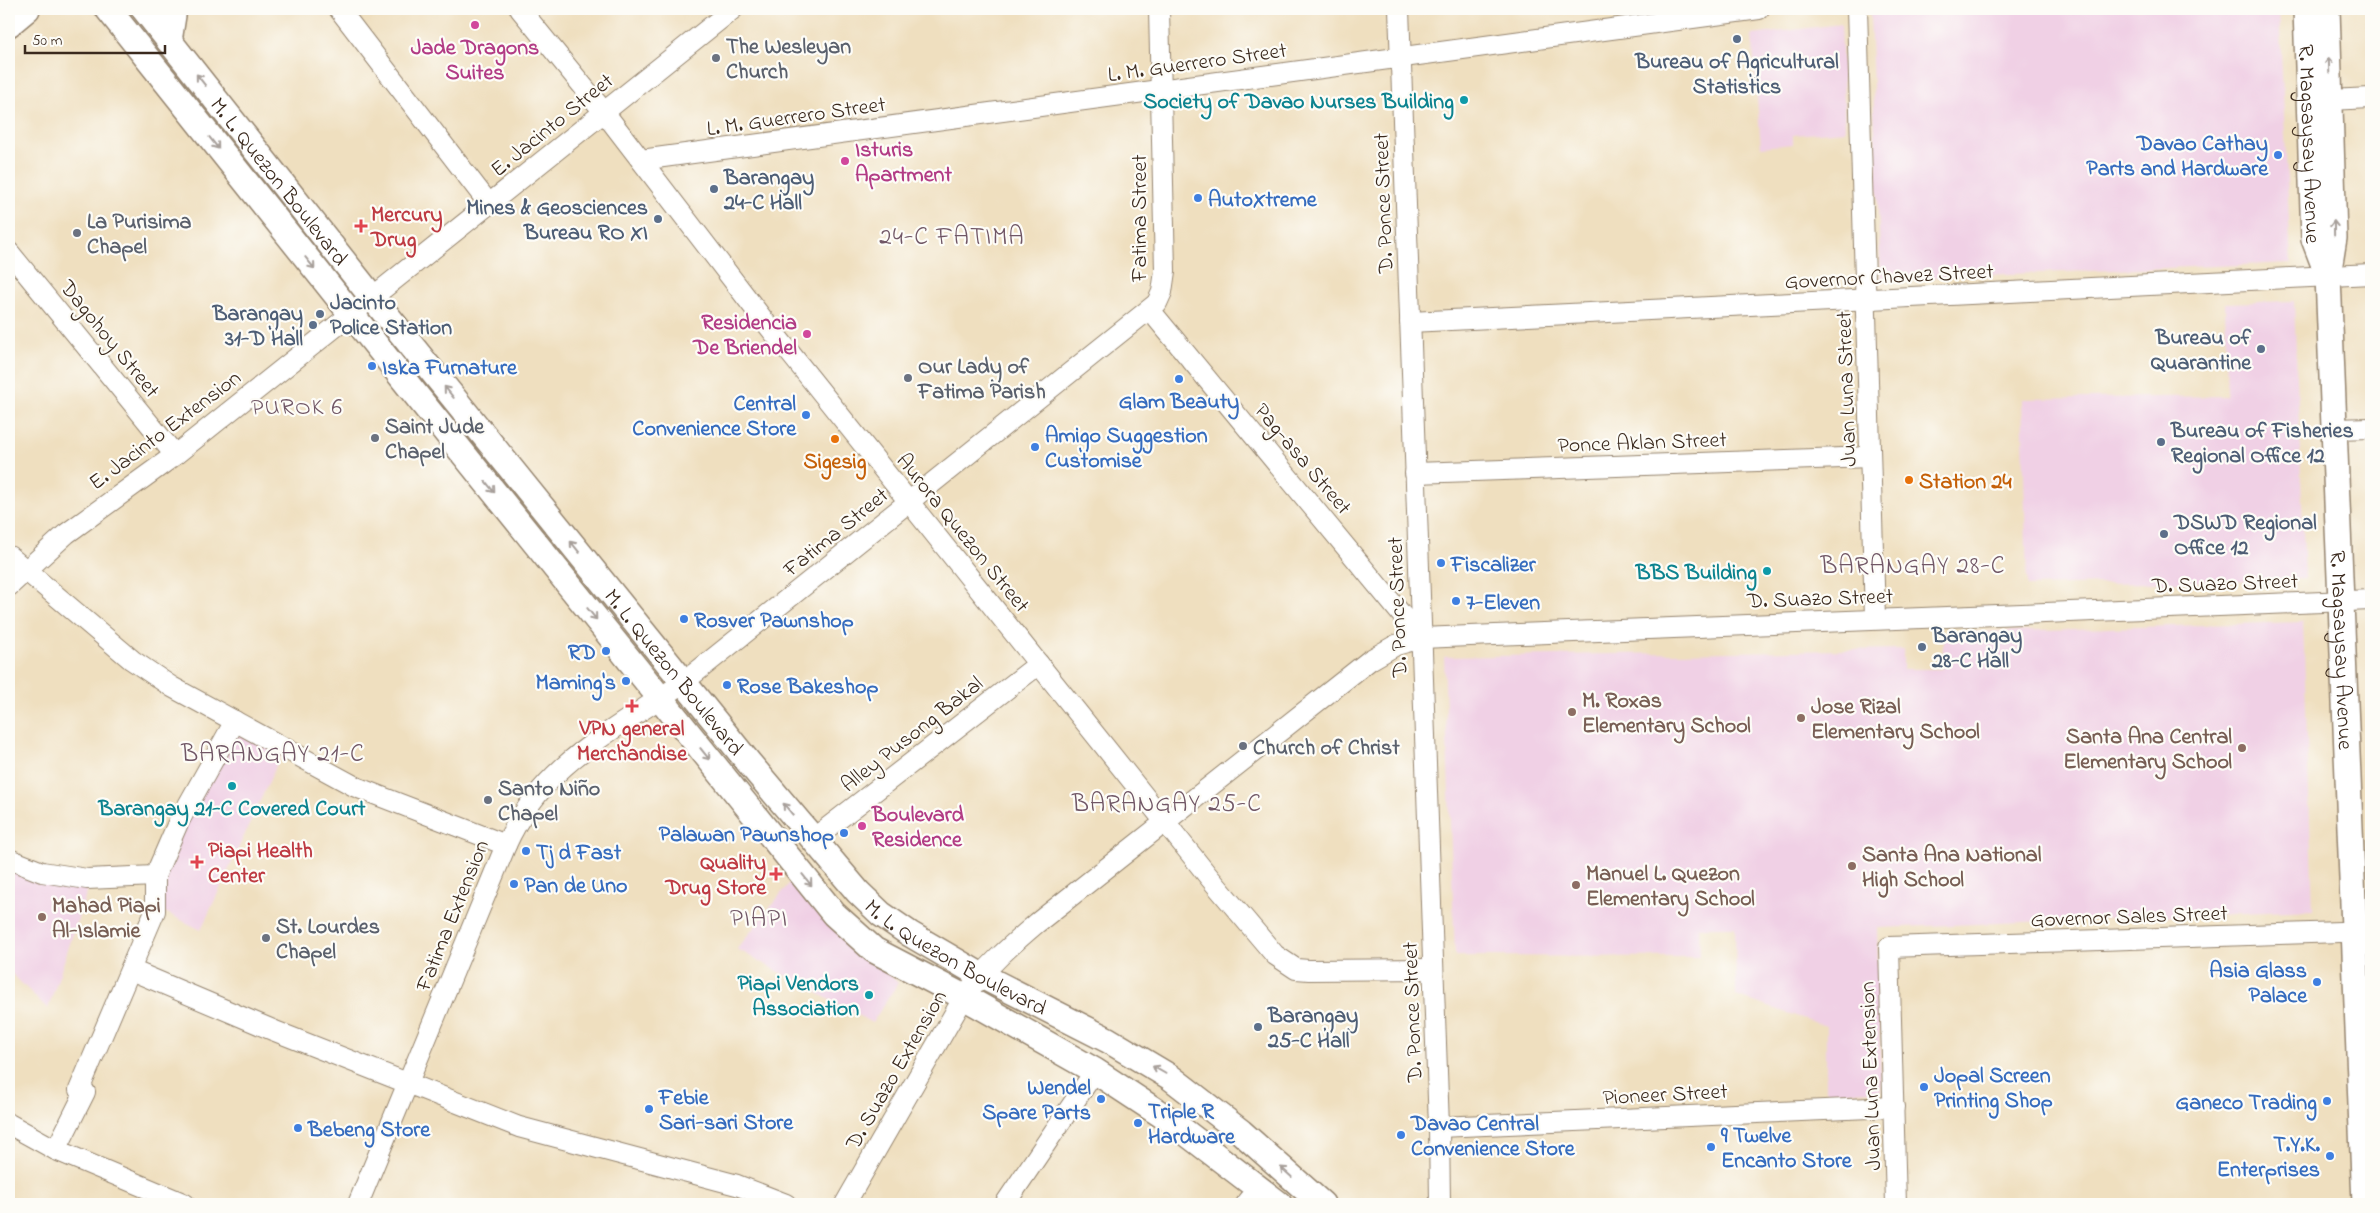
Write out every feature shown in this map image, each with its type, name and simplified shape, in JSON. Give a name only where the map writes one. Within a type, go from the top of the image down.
[{"type":"main road","points":[[9,24],[27,9]]},
{"type":"main road","name":"M. L. Quezon Boulevard","points":[[108,9],[834,914],[874,950],[964,997],[1095,1071],[1168,1119],[1253,1196],[1279,1204]]},
{"type":"main road","name":"M. L. Quezon Boulevard","points":[[144,9],[372,297],[858,892],[881,914],[910,934],[980,974],[1108,1040],[1170,1076],[1241,1132],[1322,1204]]},
{"type":"main road","points":[[169,41],[174,9]]},
{"type":"main road","name":"R. Magsaysay Avenue","points":[[2306,9],[2314,239],[2328,276]]},
{"type":"main road","name":"R. Magsaysay Avenue","points":[[2327,9],[2334,238],[2328,276],[2342,602],[2363,931],[2364,1204]]},
{"type":"street","points":[[339,9],[489,204]]},
{"type":"street","name":"Aurora Quezon Street","points":[[520,9],[604,112],[762,318],[1225,898],[1275,955],[1296,969],[1433,969]]},
{"type":"street","name":"E. Jacinto Street","points":[[352,314],[733,9]]},
{"type":"street","name":"Fatima Street","points":[[661,698],[685,682],[1150,310],[1162,292],[1165,271],[1159,9]]},
{"type":"street","name":"D. Ponce Street","points":[[1398,9],[1439,1127],[1440,1204]]},
{"type":"street","name":"L. M. Guerrero Street","points":[[641,160],[1759,9]]},
{"type":"street","name":"Juan Luna Street","points":[[1857,9],[1875,618]]},
{"type":"street","points":[[2330,100],[2371,98]]},
{"type":"street","name":"Dagohoy Street","points":[[9,252],[175,455]]},
{"type":"street","name":"Governor Chavez Street","points":[[1410,322],[2371,274]]},
{"type":"street","name":"Pag-asa Street","points":[[1150,310],[1421,638]]},
{"type":"street","name":"E. Jacinto Extension","points":[[9,586],[25,569],[106,503],[175,455],[352,314]]},
{"type":"street","points":[[2335,430],[2371,428]]},
{"type":"street","name":"Ponce Aklan Street","points":[[1415,473],[1870,457]]},
{"type":"street","points":[[9,556],[140,666],[172,687],[356,787],[506,844]]},
{"type":"street","name":"D. Suazo Street","points":[[1421,638],[1875,618],[2371,600]]},
{"type":"street","name":"D. Suazo Extension","points":[[845,1204],[964,997],[980,974],[1015,942],[1370,660],[1396,646],[1421,638]]},
{"type":"street","name":"Alley Pusong Bakal","points":[[813,839],[1039,664]]},
{"type":"street","name":"Fatima Extension","points":[[358,1204],[506,844],[529,802],[559,769],[606,733],[661,698]]},
{"type":"street","points":[[56,1150],[85,1092],[80,1090],[155,911],[155,876],[178,823],[235,721]]},
{"type":"street","points":[[9,859],[42,872],[80,879],[155,876]]},
{"type":"street","name":"Governor Sales Street","points":[[1889,947],[2363,931]]},
{"type":"street","name":"Juan Luna Extension","points":[[1889,947],[1896,1204]]},
{"type":"street","points":[[131,970],[407,1084],[519,1127],[737,1185],[786,1204]]},
{"type":"street","points":[[1006,1204],[1095,1071]]},
{"type":"street","name":"Pioneer Street","points":[[1439,1127],[1894,1107]]},
{"type":"street","points":[[9,1124],[56,1150],[185,1204]]},
{"type":"shaded area","points":[[1900,9],[2279,9],[2291,263],[1881,279],[1870,13]]},
{"type":"shaded area","points":[[1841,24],[1845,131],[1793,135],[1793,144],[1761,147],[1752,35]]},
{"type":"shaded area","points":[[2294,301],[2305,579],[2027,586],[2022,399],[2227,396],[2225,303]]},
{"type":"shaded area","points":[[2303,622],[2313,910],[1877,928],[1881,1091],[1826,1092],[1826,1026],[1736,996],[1735,927],[1699,927],[1700,957],[1455,956],[1444,657],[1903,649],[1903,669],[1943,669],[1943,633]]},
{"type":"shaded area","points":[[233,724],[282,753],[201,930],[155,907],[155,876]]},
{"type":"shaded area","points":[[9,860],[90,883],[48,1009],[9,971]]},
{"type":"shaded area","points":[[792,880],[898,983],[872,1023],[737,949]]},
{"type":"place","name":"Jade Dragons Suites","points":[[475,25]]},
{"type":"place","name":"Bureau of Agricultural Statistics","points":[[1737,39]]},
{"type":"place","name":"The Wesleyan Church","points":[[716,58]]},
{"type":"place","name":"Society of Davao Nurses Building","points":[[1464,100]]},
{"type":"place","name":"Davao Cathay Parts and Hardware","points":[[2278,155]]},
{"type":"place","name":"Isturis Apartment","points":[[845,161]]},
{"type":"place","name":"Barangay 24-C Hall","points":[[714,189]]},
{"type":"place","name":"AutoXtreme","points":[[1198,198]]},
{"type":"place","name":"Mines & Geosciences Bureau RO XI","points":[[658,219]]},
{"type":"place","name":"Mercury Drug","points":[[361,226]]},
{"type":"place","name":"La Purisima Chapel","points":[[77,233]]},
{"type":"place","name":"Jacinto Police Station","points":[[320,314]]},
{"type":"place","name":"Barangay 31-D Hall","points":[[313,325]]},
{"type":"place","name":"Residencia De Briendel","points":[[807,334]]},
{"type":"place","name":"Bureau of Quarantine","points":[[2261,349]]},
{"type":"place","name":"Iska Furnature","points":[[372,366]]},
{"type":"place","name":"Our Lady of Fatima Parish","points":[[908,378]]},
{"type":"place","name":"Glam Beauty","points":[[1179,379]]},
{"type":"place","name":"Central Convenience Store","points":[[806,415]]},
{"type":"place","name":"Saint Jude Chapel","points":[[375,438]]},
{"type":"place","name":"Sigesig","points":[[835,439]]},
{"type":"place","name":"Bureau of Fisheries Regional Office 12","points":[[2161,442]]},
{"type":"place","name":"Amigo Suggestion Customise","points":[[1035,447]]},
{"type":"place","name":"Station 24","points":[[1909,480]]},
{"type":"place","name":"DSWD Regional Office 12","points":[[2164,534]]},
{"type":"place","name":"Fiscalizer","points":[[1441,563]]},
{"type":"place","name":"BBS Building","points":[[1767,571]]},
{"type":"place","name":"7-Eleven","points":[[1456,601]]},
{"type":"place","name":"Rosver Pawnshop","points":[[684,619]]},
{"type":"place","name":"Barangay 28-C Hall","points":[[1922,647]]},
{"type":"place","name":"RD","points":[[606,651]]},
{"type":"place","name":"Maming's","points":[[626,681]]},
{"type":"place","name":"Rose Bakeshop","points":[[727,685]]},
{"type":"place","name":"VPN general Merchandise","points":[[632,706]]},
{"type":"place","name":"M. Roxas Elementary School","points":[[1572,712]]},
{"type":"place","name":"Jose Rizal Elementary School","points":[[1801,718]]},
{"type":"place","name":"Church of Christ","points":[[1243,746]]},
{"type":"place","name":"Santa Ana Central Elementary School","points":[[2242,748]]},
{"type":"place","name":"Barangay 21-C Covered Court","points":[[232,786]]},
{"type":"place","name":"Santo Niño Chapel","points":[[488,800]]},
{"type":"place","name":"Boulevard Residence","points":[[862,826]]},
{"type":"place","name":"Palawan Pawnshop","points":[[844,833]]},
{"type":"place","name":"Tj d Fast","points":[[526,851]]},
{"type":"place","name":"Piapi Health Center","points":[[197,862]]},
{"type":"place","name":"Santa Ana National High School","points":[[1852,866]]},
{"type":"place","name":"Quality Drug Store","points":[[776,874]]},
{"type":"place","name":"Pan de Uno","points":[[514,884]]},
{"type":"place","name":"Manuel L. Quezon Elementary School","points":[[1576,885]]},
{"type":"place","name":"Mahad Piapi Al-Islamie","points":[[42,917]]},
{"type":"place","name":"St. Lourdes Chapel","points":[[266,938]]},
{"type":"place","name":"Asia Glass Palace","points":[[2317,982]]},
{"type":"place","name":"Piapi Vendors Association","points":[[869,995]]},
{"type":"place","name":"Barangay 25-C Hall","points":[[1258,1027]]},
{"type":"place","name":"Jopal Screen Printing Shop","points":[[1924,1087]]},
{"type":"place","name":"Wendel Spare Parts","points":[[1101,1099]]},
{"type":"place","name":"Ganeco Trading","points":[[2327,1101]]},
{"type":"place","name":"Febie Sari-sari Store","points":[[649,1109]]},
{"type":"place","name":"Triple R Hardware","points":[[1138,1123]]},
{"type":"place","name":"Bebeng Store","points":[[298,1128]]},
{"type":"place","name":"Davao Central Convenience Store","points":[[1401,1135]]},
{"type":"place","name":"9 Twelve Encanto Store","points":[[1711,1147]]},
{"type":"place","name":"T.Y.K. Enterprises","points":[[2330,1156]]},
{"type":"district","name":"24-C FATIMA","points":[[952,235]]},
{"type":"district","name":"PUROK 6","points":[[297,406]]},
{"type":"district","name":"BARANGAY 28-C","points":[[1913,564]]},
{"type":"district","name":"BARANGAY 21-C","points":[[273,752]]},
{"type":"district","name":"BARANGAY 25-C","points":[[1167,802]]},
{"type":"district","name":"PIAPI","points":[[759,917]]}]
